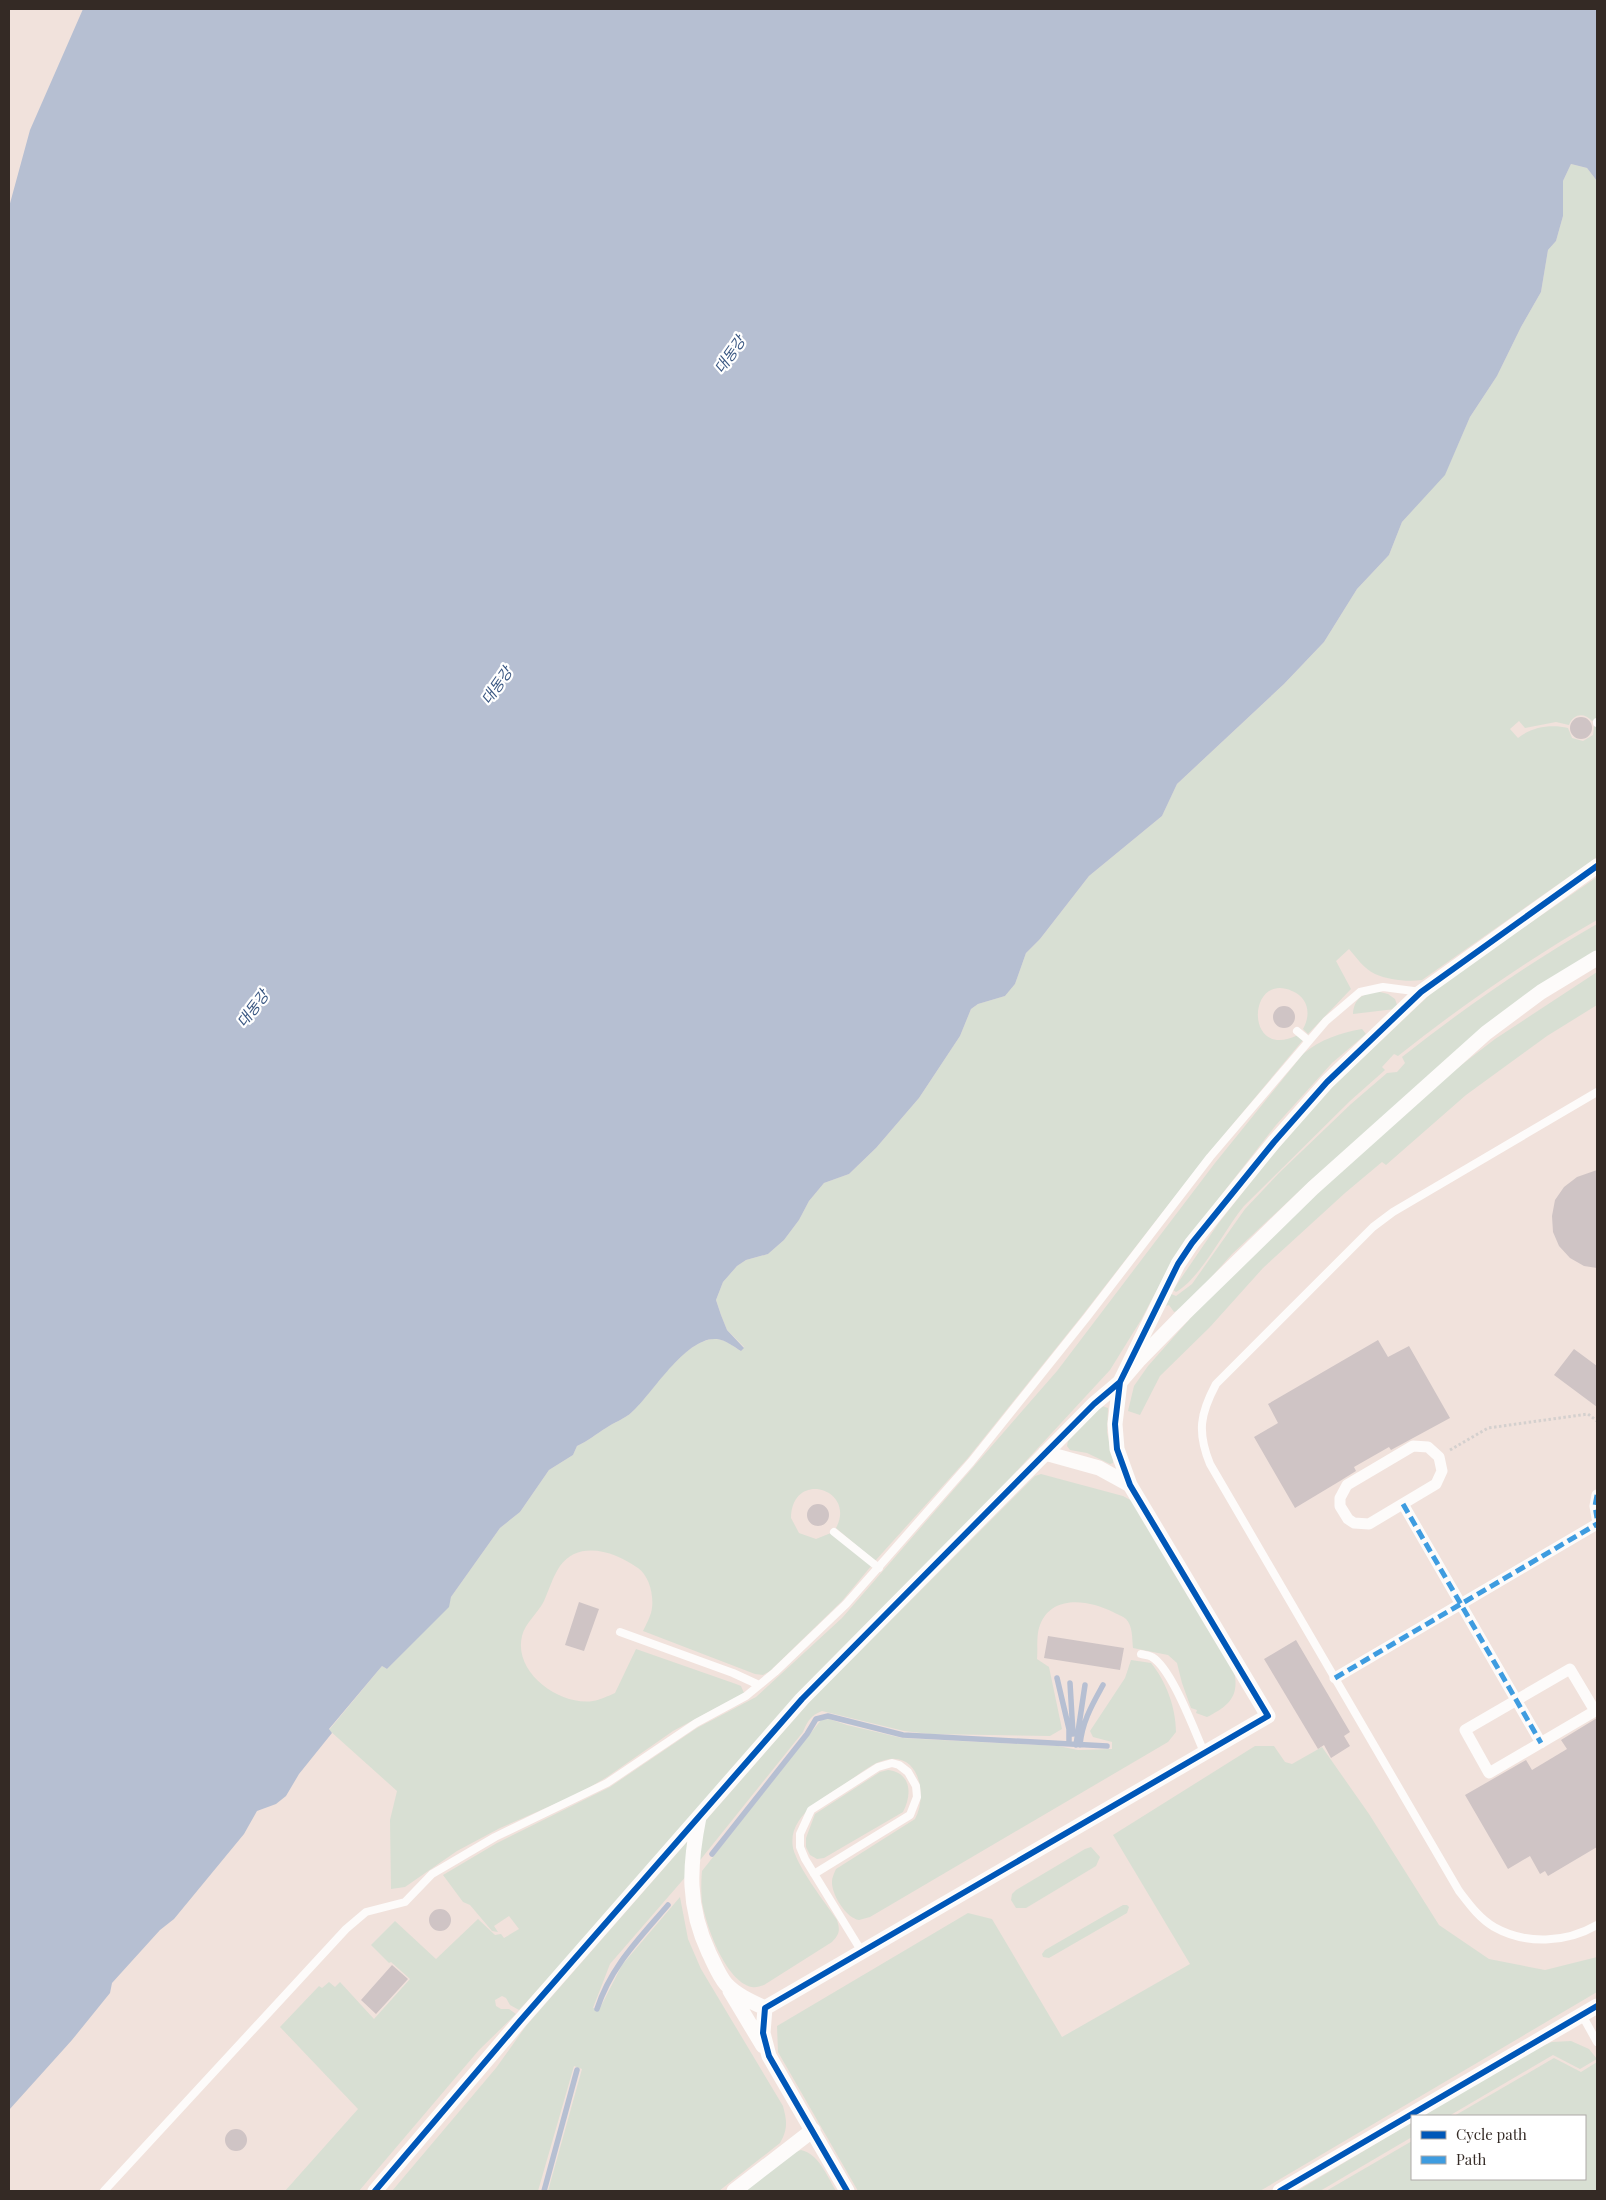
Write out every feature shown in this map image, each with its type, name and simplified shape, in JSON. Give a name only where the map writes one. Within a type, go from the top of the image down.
[{"type":"street","points":[[765,2008],[1268,1716],[1130,1485],[1117,1448],[1114,1424],[1120,1382],[1178,1264],[1203,1229],[1274,1142],[1327,1082],[1421,992],[1597,866]]},
{"type":"street","points":[[375,2191],[802,1699],[1045,1453],[1094,1404],[1120,1382],[1184,1314],[1313,1188],[1486,1033],[1541,992],[1597,958]]},
{"type":"street","points":[[1413,1446],[1428,1447],[1439,1457],[1442,1471],[1436,1484],[1369,1524],[1354,1523],[1343,1513],[1340,1498],[1347,1485],[1413,1446]]},
{"type":"street","points":[[1045,1453],[1099,1468],[1130,1485]]},
{"type":"street","points":[[1597,1495],[1595,1506],[1597,1518]]},
{"type":"street","points":[[1403,1504],[1541,1743]]},
{"type":"street","points":[[1334,1678],[1597,1524]]},
{"type":"street","points":[[1570,1669],[1595,1711],[1541,1743],[1489,1773],[1464,1730],[1570,1669]]},
{"type":"street","points":[[699,1817],[691,1874],[694,1912],[702,1937],[726,1984],[847,2191]]},
{"type":"street","points":[[726,1984],[745,1998],[765,2008]]},
{"type":"street","points":[[1280,2191],[1597,2006]]},
{"type":"street","points":[[765,2008],[763,2033],[769,2056]]},
{"type":"street","points":[[734,2191],[813,2130]]},
{"type":"lane","points":[[104,2191],[346,1929],[366,1912],[405,1902],[432,1874],[496,1837],[608,1783],[696,1723],[746,1696],[776,1672],[880,1568],[971,1462],[1087,1318],[1210,1157],[1326,1021],[1360,992],[1383,987],[1421,992]]},
{"type":"lane","points":[[1297,1031],[1308,1041]]},
{"type":"lane","points":[[1597,1092],[1434,1188],[1373,1227],[1216,1384],[1205,1405],[1201,1426],[1202,1446],[1210,1464],[1459,1891],[1474,1911],[1493,1926],[1517,1936],[1544,1940],[1569,1937],[1597,1925]]},
{"type":"lane","points":[[834,1532],[880,1568]]},
{"type":"lane","points":[[620,1632],[733,1673],[758,1685]]},
{"type":"lane","points":[[1141,1654],[1152,1657],[1162,1666],[1176,1689],[1204,1752]]},
{"type":"lane","points":[[814,1874],[910,1815],[917,1797],[914,1781],[908,1772],[899,1765],[892,1763],[878,1767],[811,1810],[800,1834],[803,1853],[814,1874],[862,1952]]},
{"type":"lane","points":[[1582,2015],[1597,2042]]},
{"type":"path","points":[[1439,1457],[1488,1428],[1588,1414],[1597,1421]]},
{"type":"shaded area","points":[[1571,164],[1587,168],[1597,181],[1597,719],[1592,721],[1582,715],[1573,718],[1569,725],[1556,722],[1525,728],[1519,721],[1510,729],[1518,738],[1535,729],[1562,727],[1568,728],[1572,738],[1583,741],[1593,735],[1594,726],[1597,725],[1597,857],[1422,980],[1398,980],[1375,974],[1364,966],[1349,949],[1336,961],[1351,989],[1308,1034],[1303,1029],[1308,1013],[1307,1007],[1298,994],[1277,988],[1266,993],[1260,1003],[1258,1016],[1261,1028],[1268,1037],[1280,1040],[1298,1035],[1303,1040],[1207,1155],[967,1459],[875,1561],[836,1528],[840,1514],[838,1503],[831,1495],[822,1490],[811,1489],[801,1493],[794,1503],[791,1518],[799,1533],[816,1539],[831,1533],[872,1565],[842,1601],[770,1671],[763,1675],[755,1674],[643,1631],[651,1613],[652,1595],[646,1576],[638,1568],[619,1557],[598,1551],[577,1553],[568,1558],[560,1566],[544,1601],[522,1636],[521,1650],[525,1662],[532,1674],[542,1684],[567,1698],[580,1701],[601,1699],[615,1693],[636,1649],[741,1686],[744,1693],[673,1731],[607,1777],[580,1793],[500,1828],[457,1851],[405,1887],[391,1889],[390,1820],[397,1791],[329,1730],[382,1666],[387,1669],[448,1607],[451,1597],[500,1528],[520,1512],[549,1470],[573,1455],[577,1446],[629,1414],[641,1403],[669,1369],[690,1349],[702,1342],[717,1339],[741,1351],[744,1347],[727,1330],[716,1300],[723,1282],[737,1266],[746,1260],[768,1254],[784,1240],[799,1220],[809,1201],[824,1183],[849,1174],[876,1148],[919,1098],[960,1036],[971,1009],[978,1004],[1005,996],[1015,984],[1026,953],[1040,939],[1089,876],[1162,816],[1177,784],[1284,684],[1324,642],[1357,589],[1389,555],[1402,522],[1445,474],[1470,417],[1497,376],[1541,292],[1548,250],[1556,241],[1563,216],[1563,181]]},
{"type":"shaded area","points":[[1597,877],[1597,920],[1495,984],[1398,1056],[1394,1054],[1382,1067],[1385,1070],[1350,1101],[1244,1206],[1194,1276],[1176,1292],[1173,1290],[1218,1224],[1268,1160],[1331,1088],[1440,985]]},
{"type":"shaded area","points":[[1597,924],[1597,955],[1551,983],[1311,1180],[1232,1254],[1184,1308],[1174,1312],[1169,1305],[1166,1306],[1171,1294],[1176,1296],[1192,1284],[1245,1209],[1279,1173],[1351,1104],[1387,1073],[1397,1072],[1405,1063],[1402,1057],[1497,987]]},
{"type":"shaded area","points":[[1597,972],[1597,1005],[1547,1036],[1466,1095],[1386,1165],[1382,1162],[1345,1193],[1263,1268],[1210,1327],[1160,1376],[1140,1415],[1128,1411],[1134,1386],[1148,1366],[1195,1313],[1317,1192],[1451,1073],[1495,1039]]},
{"type":"shaded area","points":[[1376,991],[1388,994],[1395,999],[1397,1005],[1395,1009],[1353,1014],[1355,1005],[1360,998]]},
{"type":"shaded area","points":[[1362,1029],[1366,1034],[1332,1063],[1276,1125],[1219,1198],[1171,1263],[1141,1320],[1110,1370],[519,2010],[510,2005],[506,1998],[502,1996],[495,2000],[496,2006],[501,2009],[509,2009],[516,2014],[479,2050],[359,2191],[285,2191],[358,2109],[280,2027],[319,1986],[322,1988],[329,1982],[335,1987],[340,1982],[374,2019],[410,1979],[391,1962],[389,1963],[371,1945],[395,1921],[436,1959],[478,1919],[495,1935],[501,1934],[504,1938],[519,1929],[509,1916],[494,1926],[498,1932],[492,1931],[470,1905],[463,1902],[443,1875],[497,1843],[610,1787],[697,1728],[756,1697],[842,1618],[1057,1371],[1215,1163],[1303,1054],[1331,1037]]},
{"type":"shaded area","points":[[1102,1406],[1108,1408],[1107,1432],[1113,1460],[1113,1463],[1110,1464],[1087,1453],[1070,1450],[1067,1446],[1068,1441]]},
{"type":"shaded area","points":[[1041,1474],[1123,1496],[1134,1502],[1234,1671],[1235,1688],[1231,1700],[1221,1709],[1207,1717],[1196,1713],[1197,1710],[1191,1708],[1177,1663],[1168,1655],[1133,1648],[1130,1625],[1123,1617],[1093,1605],[1072,1602],[1053,1608],[1040,1625],[1038,1633],[1037,1659],[1049,1667],[1062,1729],[1050,1736],[930,1734],[904,1731],[822,1711],[818,1713],[810,1719],[803,1732],[701,1859],[610,1964],[593,2008],[599,2010],[622,1965],[680,1897],[688,1939],[701,1969],[783,2106],[786,2125],[780,2143],[719,2191],[548,2191],[582,2069],[574,2066],[538,2191],[392,2191],[496,2068],[526,2026],[811,1700],[1035,1476]]},
{"type":"shaded area","points":[[1131,1660],[1151,1663],[1166,1686],[1176,1723],[1176,1732],[1168,1742],[870,1917],[859,1920],[849,1915],[837,1899],[832,1886],[833,1875],[836,1869],[915,1819],[921,1798],[918,1777],[913,1768],[906,1762],[897,1759],[885,1760],[875,1764],[810,1808],[802,1816],[793,1836],[793,1848],[800,1865],[837,1920],[839,1929],[837,1937],[764,1985],[752,1987],[743,1983],[734,1975],[719,1952],[704,1912],[701,1886],[702,1871],[821,1720],[829,1719],[902,1738],[1058,1746],[1078,1750],[1112,1749],[1112,1742],[1093,1737],[1090,1731],[1125,1678]]},
{"type":"shaded area","points":[[1255,1746],[1274,1746],[1285,1762],[1292,1764],[1322,1747],[1369,1814],[1439,1925],[1489,1959],[1545,1970],[1597,1957],[1597,1992],[1260,2191],[858,2191],[778,2052],[777,2026],[968,1913],[992,1919],[1062,2037],[1190,1964],[1113,1835]]},
{"type":"shaded area","points":[[888,1770],[902,1775],[906,1780],[909,1792],[903,1812],[824,1858],[817,1859],[810,1855],[806,1847],[806,1838],[815,1814],[880,1772]]},
{"type":"shaded area","points":[[1091,1847],[1100,1857],[1096,1866],[1026,1908],[1016,1908],[1011,1900],[1012,1894],[1016,1890]]},
{"type":"shaded area","points":[[1123,1905],[1129,1907],[1127,1913],[1049,1958],[1043,1957],[1042,1954],[1045,1950]]},
{"type":"shaded area","points":[[1571,2041],[1589,2049],[1597,2059],[1580,2069],[1553,2055],[1451,2115],[1424,2115],[1539,2047],[1552,2042]]},
{"type":"shaded area","points":[[1554,2058],[1581,2072],[1597,2062],[1597,2191],[1326,2191],[1411,2142],[1411,2180],[1586,2180],[1586,2115],[1456,2115]]},
{"type":"shaded area","points":[[1411,2123],[1411,2138],[1320,2191],[1297,2191]]},
{"type":"shaded area","points":[[801,2150],[807,2152],[818,2161],[836,2191],[745,2191],[793,2153]]},
{"type":"water","name":"대동강","points":[[83,9],[1597,9],[1597,181],[1587,168],[1571,164],[1563,181],[1563,216],[1556,241],[1548,250],[1541,292],[1497,376],[1470,417],[1445,475],[1402,522],[1389,555],[1357,589],[1324,642],[1284,684],[1177,784],[1162,816],[1089,876],[1040,939],[1026,953],[1015,984],[1005,996],[978,1004],[971,1009],[960,1036],[919,1098],[876,1148],[849,1174],[824,1183],[809,1201],[799,1220],[784,1240],[768,1254],[746,1260],[737,1266],[723,1282],[716,1300],[727,1330],[744,1348],[741,1351],[727,1342],[717,1339],[705,1340],[694,1346],[671,1367],[629,1414],[577,1446],[573,1455],[549,1470],[520,1512],[500,1528],[451,1597],[449,1607],[387,1669],[382,1666],[329,1729],[332,1733],[299,1774],[286,1796],[276,1804],[257,1811],[244,1834],[174,1919],[160,1930],[112,1983],[110,1993],[72,2040],[9,2110],[9,207],[30,130]]},
{"type":"building","points":[[1581,717],[1589,720],[1592,728],[1589,736],[1581,739],[1573,736],[1570,728],[1573,720]]},
{"type":"building","points":[[1284,1006],[1292,1009],[1295,1017],[1292,1025],[1284,1028],[1276,1025],[1273,1017],[1276,1009]]},
{"type":"building","points":[[1597,1170],[1597,1268],[1584,1266],[1570,1258],[1559,1246],[1553,1232],[1552,1216],[1555,1200],[1564,1187],[1577,1177]]},
{"type":"building","points":[[1378,1340],[1388,1357],[1409,1346],[1450,1418],[1391,1450],[1389,1447],[1354,1467],[1356,1471],[1295,1508],[1254,1437],[1278,1423],[1268,1404]]},
{"type":"building","points":[[1574,1349],[1597,1366],[1597,1407],[1554,1375]]},
{"type":"building","points":[[818,1504],[826,1507],[829,1515],[826,1523],[818,1526],[810,1523],[807,1515],[810,1507]]},
{"type":"building","points":[[579,1602],[599,1609],[584,1651],[565,1645]]},
{"type":"building","points":[[1048,1636],[1124,1648],[1120,1670],[1044,1658]]},
{"type":"building","points":[[1296,1640],[1350,1732],[1344,1736],[1350,1746],[1331,1758],[1324,1745],[1318,1749],[1264,1659]]},
{"type":"building","points":[[1597,1718],[1597,1847],[1548,1876],[1545,1871],[1540,1874],[1530,1856],[1508,1869],[1465,1795],[1526,1760],[1532,1770],[1567,1749],[1561,1740]]},
{"type":"building","points":[[440,1909],[448,1912],[451,1920],[448,1928],[440,1931],[432,1928],[429,1920],[432,1912]]},
{"type":"building","points":[[392,1965],[408,1979],[376,2014],[361,2000]]},
{"type":"building","points":[[236,2129],[244,2132],[247,2140],[244,2148],[236,2151],[228,2148],[225,2140],[228,2132]]},
{"type":"waterway","points":[[1057,1678],[1069,1729],[1069,1744]]},
{"type":"waterway","points":[[1070,1683],[1073,1734]]},
{"type":"waterway","points":[[1076,1745],[1085,1685]]},
{"type":"waterway","points":[[1080,1745],[1085,1721],[1103,1685]]},
{"type":"waterway","points":[[712,1854],[807,1734],[816,1719],[828,1716],[903,1735],[1107,1746]]},
{"type":"waterway","points":[[597,2009],[618,1966],[668,1905]]},
{"type":"waterway","points":[[544,2191],[577,2070]]},
{"type":"marked path","points":[[1597,1495],[1595,1506],[1597,1518]]},
{"type":"marked path","points":[[1403,1504],[1541,1743]]},
{"type":"marked path","points":[[1335,1678],[1597,1524]]},
{"type":"cycle path","points":[[375,2191],[520,2021],[802,1699],[1094,1404],[1120,1382],[1178,1264],[1192,1243],[1274,1142],[1327,1082],[1421,992],[1597,866]]},
{"type":"cycle path","points":[[847,2191],[769,2056],[763,2033],[765,2008],[1268,1716],[1130,1485],[1117,1449],[1115,1424],[1120,1382]]},
{"type":"cycle path","points":[[1280,2191],[1597,2006]]}]
